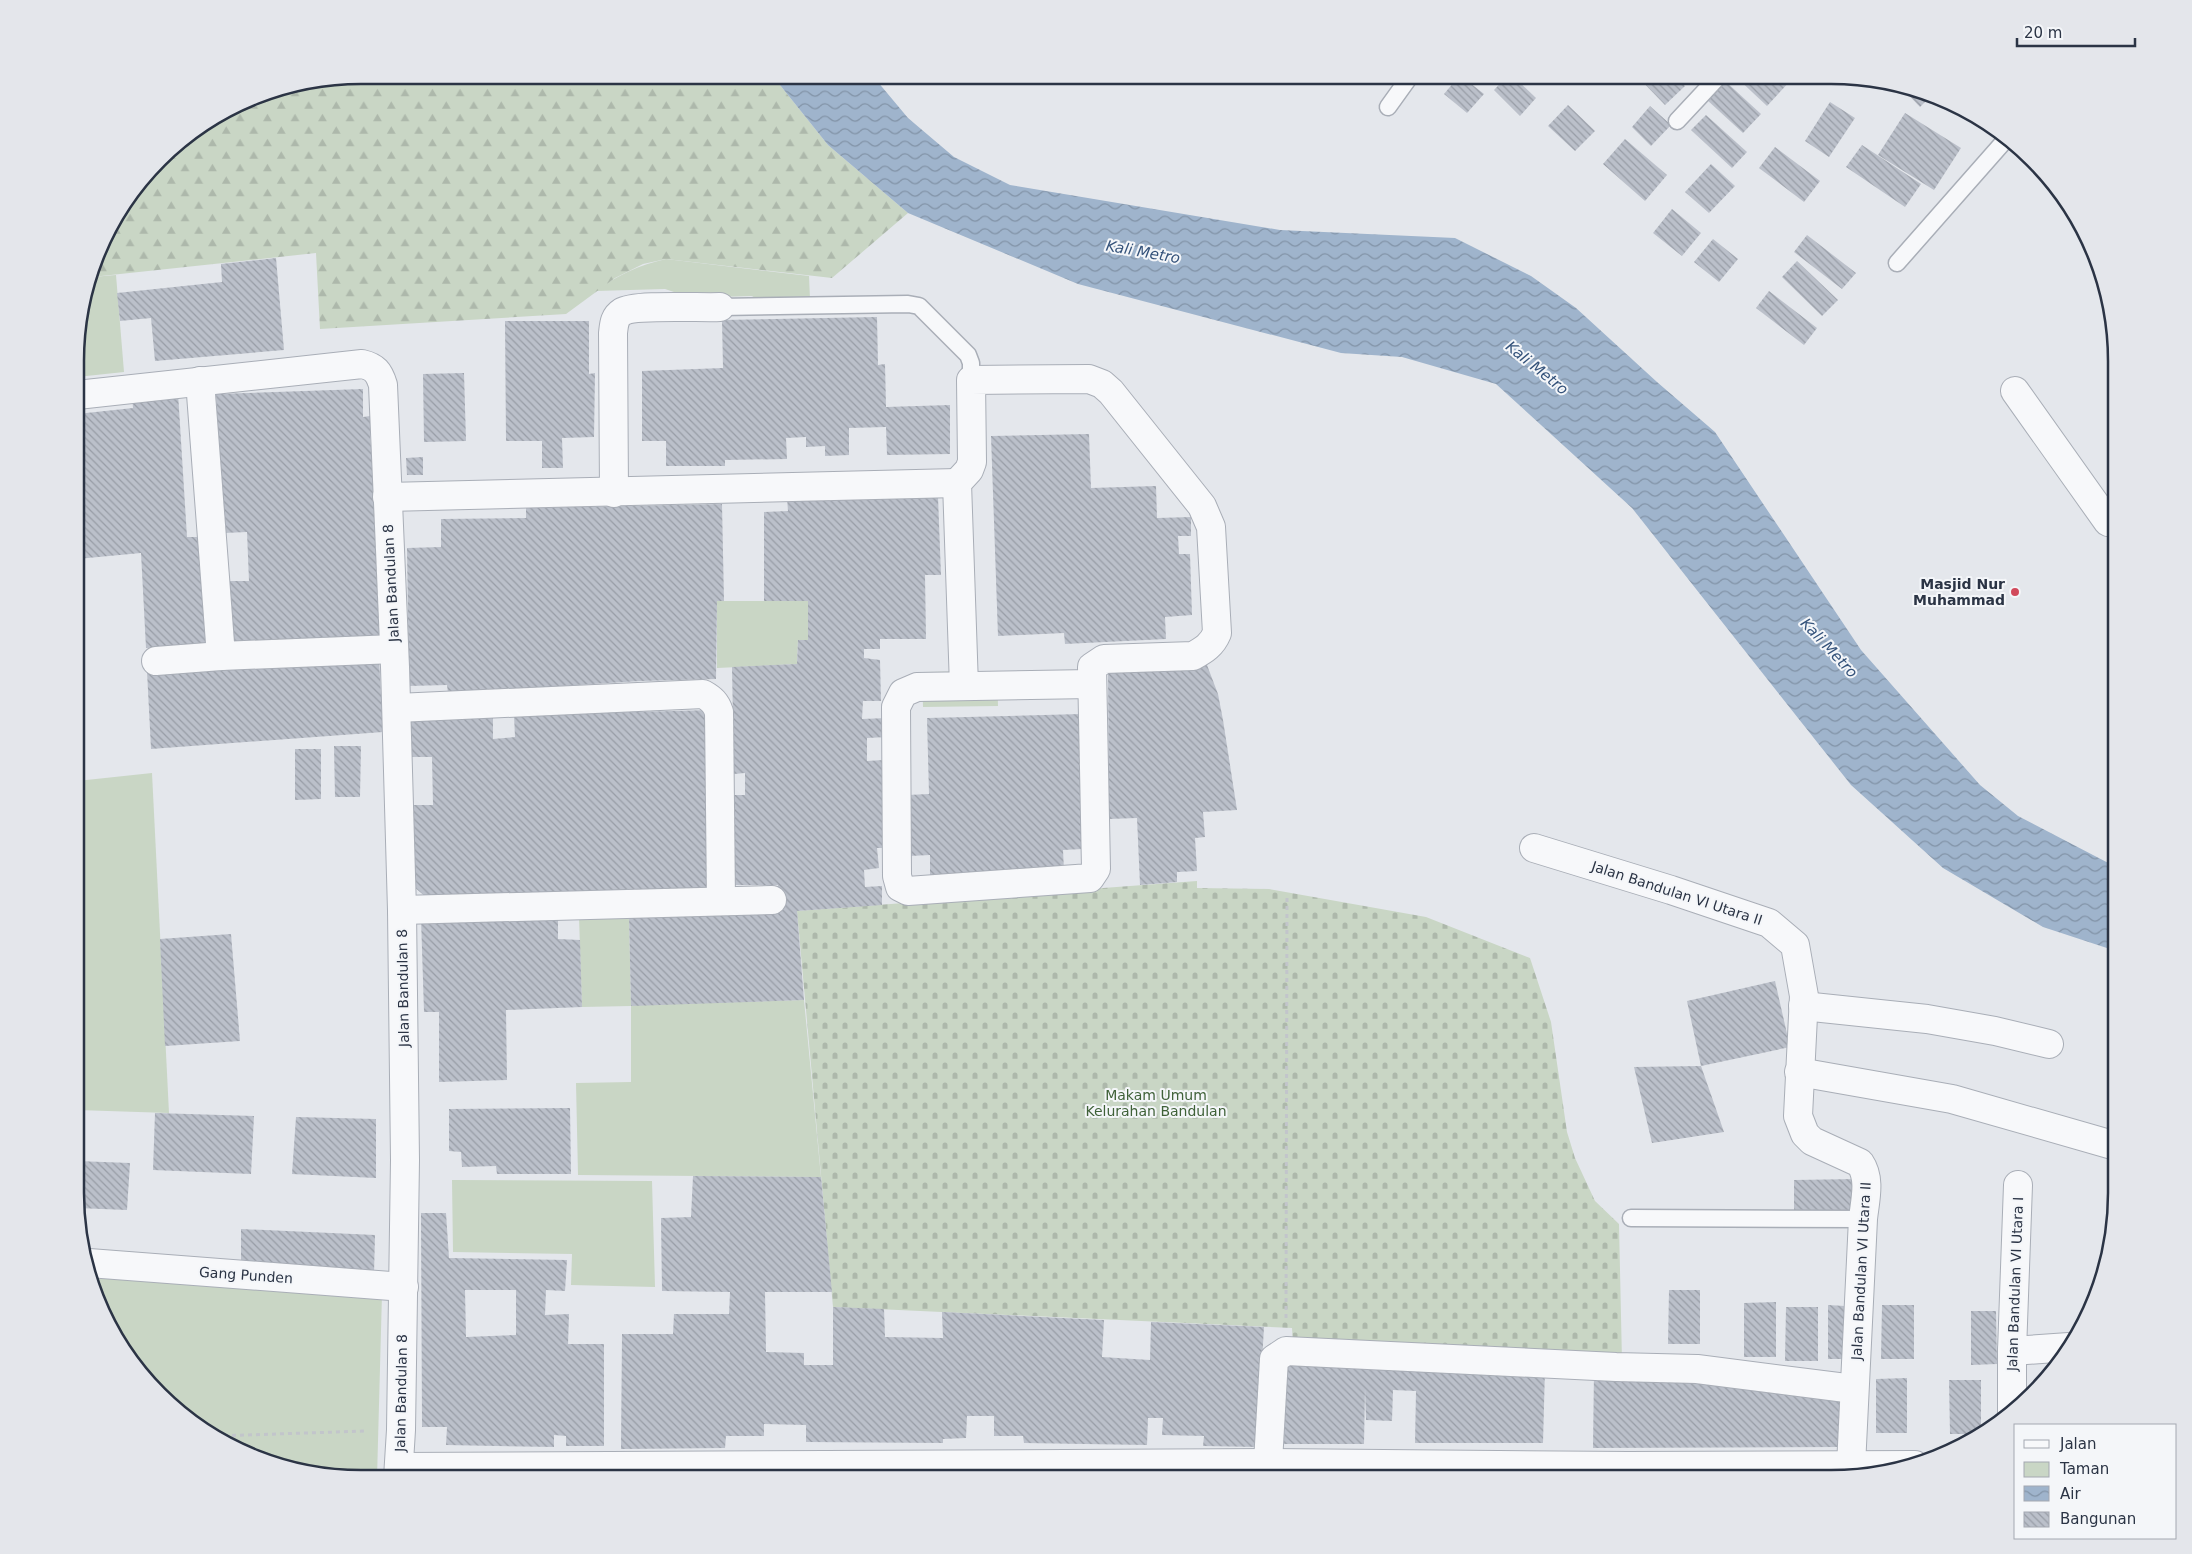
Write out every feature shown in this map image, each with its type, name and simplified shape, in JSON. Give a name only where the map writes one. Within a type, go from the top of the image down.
[{"type":"street","points":[[614,493],[613,333],[615,320],[622,312],[637,309],[720,307]]},
{"type":"street","name":"Jalan Bandulan 8","points":[[200,381],[362,364],[373,366],[379,373],[383,385],[397,708],[402,910],[405,1160],[402,1430],[399,1470]]},
{"type":"street","points":[[964,686],[958,483],[969,470],[972,462],[971,380],[1089,379],[1102,384],[1111,392],[1208,516],[1211,527],[1217,633],[1214,641],[1204,650],[1193,656],[1104,659],[1092,667],[1096,870],[1094,875],[1087,880],[908,891],[900,887],[897,876],[896,707],[899,698],[909,689],[917,686],[964,686],[1091,684]]},
{"type":"street","points":[[84,394],[200,381],[221,656]]},
{"type":"street","points":[[2015,391],[2108,522]]},
{"type":"street","points":[[387,497],[614,493],[958,483]]},
{"type":"street","points":[[156,661],[394,648]]},
{"type":"street","points":[[397,708],[703,694],[711,698],[719,712],[721,901]]},
{"type":"street","name":"Jalan Bandulan VI Utara II","points":[[1534,848],[1769,923],[1795,945],[1804,996],[1798,1116],[1805,1134],[1812,1141],[1860,1163],[1865,1170],[1867,1179],[1863,1219],[1851,1466]]},
{"type":"street","points":[[402,910],[772,900]]},
{"type":"street","points":[[1804,1006],[1927,1019],[1995,1031],[2049,1044]]},
{"type":"street","points":[[1800,1072],[1952,1099],[2108,1144]]},
{"type":"street","name":"Jalan Bandulan VI Utara I","points":[[2012,1403],[2018,1185]]},
{"type":"street","name":"Gang Punden","points":[[93,1263],[404,1287]]},
{"type":"street","points":[[2012,1350],[2062,1347]]},
{"type":"street","points":[[1268,1470],[1274,1359],[1286,1352],[1616,1367],[1697,1368],[1854,1389]]},
{"type":"street","points":[[1385,1470],[1882,1466]]},
{"type":"lane","points":[[1388,107],[1405,84]]},
{"type":"lane","points":[[1677,121],[1712,84]]},
{"type":"lane","points":[[1897,262],[2003,144]]},
{"type":"lane","points":[[720,307],[908,304],[919,306],[968,355],[971,363],[971,380]]},
{"type":"lane","points":[[1631,1218],[1863,1219]]},
{"type":"path","points":[[1286,1352],[1287,894]]},
{"type":"path","points":[[227,1436],[402,1430]]},
{"type":"green space","points":[[343,84],[779,84],[828,145],[908,213],[832,278],[666,259],[643,264],[615,278],[566,314],[320,329],[316,253],[97,276],[112,238],[130,207],[165,165],[192,141],[238,112],[272,98],[307,89]]},
{"type":"green space","points":[[666,259],[809,276],[810,299],[758,300],[752,296],[685,298],[665,289],[596,291],[629,271]]},
{"type":"green space","points":[[116,275],[124,372],[84,376],[86,325],[97,277]]},
{"type":"green space","points":[[717,601],[808,601],[808,640],[798,640],[797,664],[717,668]]},
{"type":"green space","points":[[997,671],[998,706],[923,707],[922,672]]},
{"type":"green space","points":[[152,773],[169,1113],[84,1110],[84,780]]},
{"type":"green space","name":"Makam Umum Kelurahan Bandulan","points":[[1197,881],[1197,888],[1269,889],[1426,917],[1530,958],[1551,1022],[1567,1132],[1575,1158],[1595,1201],[1619,1224],[1622,1361],[1293,1344],[1292,1328],[833,1307],[797,911]]},
{"type":"green space","points":[[629,916],[631,1005],[804,1000],[821,1177],[578,1175],[576,1083],[631,1082],[631,1006],[582,1007],[579,917]]},
{"type":"green space","points":[[452,1180],[652,1181],[655,1287],[571,1285],[572,1254],[453,1252]]},
{"type":"green space","points":[[95,1270],[382,1294],[377,1470],[343,1470],[307,1465],[272,1456],[238,1442],[192,1413],[165,1389],[130,1347],[112,1316]]},
{"type":"water","name":"Kali Metro","points":[[779,84],[880,84],[908,118],[954,157],[1010,185],[1280,230],[1455,238],[1531,276],[1576,308],[1715,432],[1861,650],[1980,785],[2018,816],[2108,863],[2108,948],[2043,927],[1943,868],[1851,785],[1632,508],[1496,384],[1402,357],[1341,353],[1078,284],[908,213],[828,145]]},
{"type":"building","points":[[1452,84],[1471,84],[1484,94],[1467,113],[1444,94]]},
{"type":"building","points":[[1500,84],[1521,84],[1536,98],[1520,116],[1494,90]]},
{"type":"building","points":[[1645,84],[1683,84],[1685,86],[1665,105]]},
{"type":"building","points":[[1720,84],[1728,84],[1761,114],[1743,133],[1706,99]]},
{"type":"building","points":[[1744,84],[1787,84],[1767,106]]},
{"type":"building","points":[[1908,94],[1926,101],[1920,107]]},
{"type":"building","points":[[1830,102],[1855,118],[1829,157],[1805,141]]},
{"type":"building","points":[[1568,105],[1595,131],[1575,151],[1548,126]]},
{"type":"building","points":[[1650,106],[1671,125],[1651,146],[1632,127]]},
{"type":"building","points":[[1905,113],[1961,148],[1934,190],[1878,155]]},
{"type":"building","points":[[1706,115],[1747,152],[1732,168],[1691,130]]},
{"type":"building","points":[[1625,139],[1667,175],[1645,201],[1603,164]]},
{"type":"building","points":[[1862,145],[1921,184],[1905,207],[1846,167]]},
{"type":"building","points":[[1775,147],[1820,181],[1804,202],[1759,168]]},
{"type":"building","points":[[1711,164],[1735,186],[1709,213],[1685,192]]},
{"type":"building","points":[[1672,209],[1701,233],[1682,256],[1653,233]]},
{"type":"building","points":[[1807,235],[1856,273],[1842,289],[1794,252]]},
{"type":"building","points":[[1713,239],[1738,259],[1719,282],[1694,262]]},
{"type":"building","points":[[276,258],[284,350],[155,361],[151,318],[120,321],[117,293],[222,282],[221,264]]},
{"type":"building","points":[[1797,261],[1838,300],[1822,316],[1782,277]]},
{"type":"building","points":[[1769,291],[1817,328],[1804,345],[1756,308]]},
{"type":"building","points":[[877,317],[878,365],[885,364],[886,407],[950,405],[950,454],[887,455],[886,427],[849,428],[849,455],[825,456],[825,446],[806,447],[806,437],[786,438],[787,459],[725,460],[725,466],[666,466],[666,441],[642,441],[642,371],[723,368],[722,320]]},
{"type":"building","points":[[505,321],[589,321],[589,374],[595,373],[594,437],[562,438],[563,468],[542,468],[542,441],[506,441]]},
{"type":"building","points":[[464,373],[466,441],[424,442],[423,374]]},
{"type":"building","points":[[363,389],[363,417],[370,416],[370,438],[375,481],[380,637],[234,644],[229,581],[249,581],[247,532],[224,533],[216,394]]},
{"type":"building","points":[[178,393],[187,537],[203,537],[211,645],[146,648],[141,553],[84,558],[84,413],[133,408],[132,397]]},
{"type":"building","points":[[1089,434],[1091,488],[1156,486],[1157,518],[1191,517],[1191,536],[1178,536],[1179,554],[1190,554],[1192,615],[1165,617],[1166,639],[1065,644],[1064,633],[998,636],[991,436]]},
{"type":"building","points":[[423,457],[423,475],[407,475],[406,458]]},
{"type":"building","points":[[938,497],[941,575],[925,575],[926,639],[880,639],[880,649],[864,649],[864,658],[880,660],[881,701],[863,701],[862,719],[887,718],[887,737],[867,738],[867,761],[884,760],[885,848],[877,848],[879,868],[864,870],[865,887],[882,886],[882,905],[797,911],[804,1000],[631,1006],[629,916],[779,912],[778,885],[735,885],[734,795],[745,795],[745,773],[734,774],[732,667],[797,664],[798,640],[808,640],[808,601],[764,601],[764,512],[788,511],[787,498]]},
{"type":"building","points":[[722,504],[724,601],[717,601],[716,679],[641,681],[448,693],[447,685],[409,686],[407,548],[441,547],[441,519],[526,518],[526,508]]},
{"type":"building","points":[[379,659],[383,732],[151,749],[147,671]]},
{"type":"building","points":[[1207,665],[1218,694],[1237,810],[1203,812],[1205,837],[1195,838],[1197,871],[1177,872],[1177,882],[1140,885],[1137,818],[1109,819],[1108,670]]},
{"type":"building","points":[[712,710],[713,889],[426,897],[414,887],[413,805],[433,805],[432,757],[410,757],[410,719],[493,717],[493,739],[515,737],[514,715]]},
{"type":"building","points":[[1081,714],[1083,849],[1063,850],[1064,871],[930,876],[930,855],[909,856],[908,795],[929,794],[927,718]]},
{"type":"building","points":[[334,746],[361,746],[360,797],[335,797]]},
{"type":"building","points":[[295,749],[321,749],[321,799],[295,800]]},
{"type":"building","points":[[558,916],[558,939],[580,940],[582,1007],[506,1010],[507,1080],[439,1082],[439,1012],[424,1012],[421,918]]},
{"type":"building","points":[[231,934],[240,1041],[165,1046],[160,939]]},
{"type":"building","points":[[1775,981],[1790,1047],[1701,1066],[1687,1001]]},
{"type":"building","points":[[1701,1066],[1724,1132],[1652,1143],[1634,1067]]},
{"type":"building","points":[[570,1108],[571,1174],[497,1174],[496,1166],[462,1167],[461,1152],[449,1151],[449,1109]]},
{"type":"building","points":[[155,1113],[254,1116],[251,1174],[153,1170]]},
{"type":"building","points":[[296,1117],[376,1119],[376,1178],[292,1174]]},
{"type":"building","points":[[84,1161],[130,1163],[127,1210],[84,1208]]},
{"type":"building","points":[[693,1176],[821,1177],[832,1292],[765,1292],[766,1352],[804,1353],[804,1365],[833,1365],[833,1307],[884,1309],[885,1337],[943,1338],[942,1312],[1104,1320],[1102,1357],[1150,1360],[1151,1322],[1264,1327],[1257,1447],[1203,1446],[1204,1436],[1162,1435],[1163,1418],[1148,1418],[1147,1445],[1024,1443],[1023,1436],[994,1436],[994,1416],[967,1416],[966,1438],[943,1439],[943,1443],[806,1442],[806,1425],[764,1424],[764,1436],[726,1436],[725,1448],[621,1449],[622,1334],[673,1334],[674,1314],[729,1314],[730,1292],[662,1291],[661,1218],[691,1217]]},
{"type":"building","points":[[1857,1179],[1856,1215],[1794,1214],[1794,1180]]},
{"type":"building","points":[[421,1213],[446,1213],[449,1258],[567,1260],[565,1291],[546,1290],[545,1315],[569,1314],[568,1344],[604,1344],[604,1446],[566,1446],[566,1436],[554,1435],[554,1447],[446,1445],[447,1427],[422,1427]],"holes":[[[465,1290],[516,1290],[516,1335],[466,1337]]]},
{"type":"building","points":[[241,1229],[375,1235],[374,1274],[241,1269]]},
{"type":"building","points":[[1669,1290],[1700,1290],[1700,1344],[1668,1344]]},
{"type":"building","points":[[1776,1302],[1776,1357],[1744,1357],[1744,1303]]},
{"type":"building","points":[[1828,1305],[1845,1306],[1846,1359],[1828,1359]]},
{"type":"building","points":[[1882,1305],[1914,1305],[1914,1359],[1881,1359]]},
{"type":"building","points":[[1786,1307],[1818,1307],[1818,1361],[1785,1361]]},
{"type":"building","points":[[1971,1311],[1996,1311],[1997,1364],[1971,1365]]},
{"type":"building","points":[[1286,1356],[1545,1368],[1543,1443],[1415,1443],[1416,1391],[1393,1390],[1392,1421],[1366,1420],[1365,1388],[1364,1444],[1284,1444]]},
{"type":"building","points":[[1594,1371],[1844,1394],[1842,1447],[1593,1448]]},
{"type":"building","points":[[1907,1378],[1907,1433],[1876,1433],[1876,1379]]},
{"type":"building","points":[[1949,1380],[1981,1380],[1981,1426],[1968,1434],[1950,1434]]},
{"type":"place","name":"Masjid Nur Muhammad","points":[[2015,592]]}]
